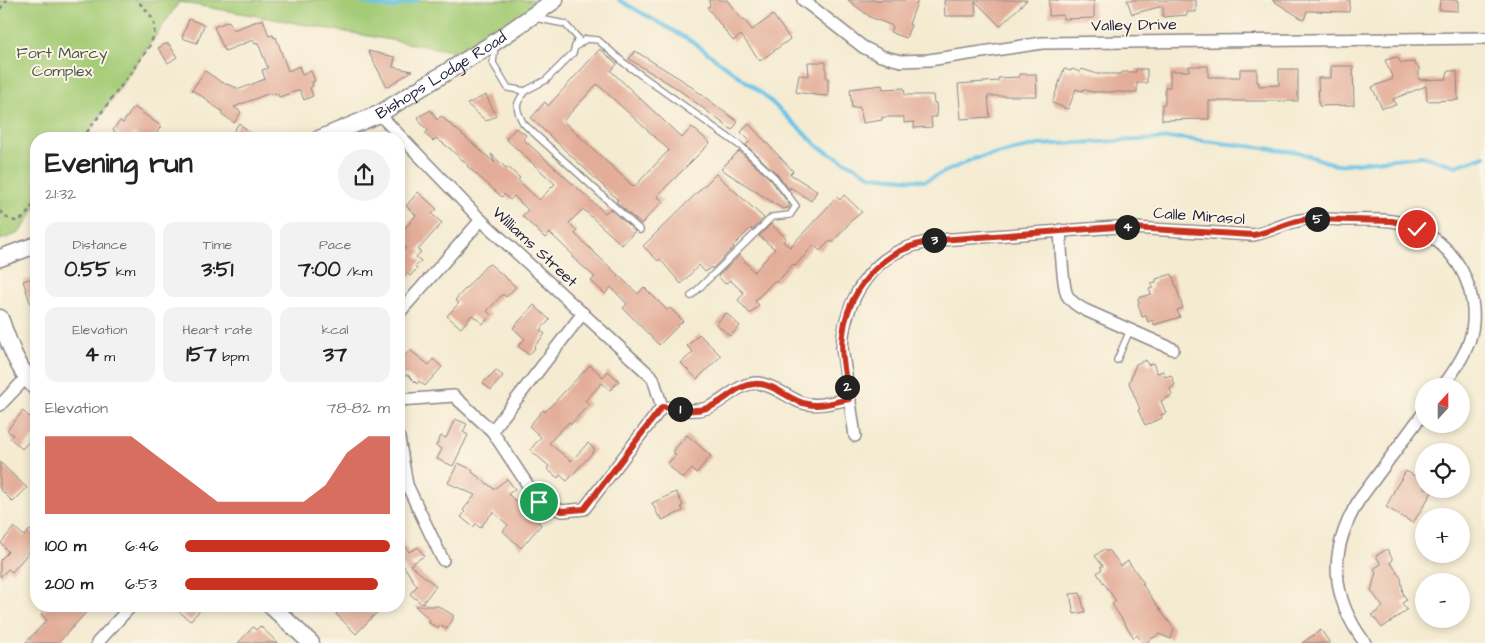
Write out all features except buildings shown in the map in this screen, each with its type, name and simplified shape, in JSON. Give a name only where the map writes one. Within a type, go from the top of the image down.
[{"type":"street","name":"Bishops Lodge Road","points":[[336,132],[379,114],[495,42],[555,0]]},
{"type":"street","name":"Valley Drive","points":[[804,0],[863,47],[881,56],[901,61],[929,60],[1042,43],[1485,38]]},
{"type":"street","name":"Williams Street","points":[[379,114],[396,132]]},
{"type":"street","name":"Williams Street","points":[[405,141],[481,220],[653,378],[662,407]]},
{"type":"street","name":"Calle Mirasol","points":[[855,436],[842,348],[848,310],[860,288],[884,261],[893,254],[927,242],[1060,230],[1129,227],[1253,235],[1268,232],[1296,221],[1309,219],[1392,221],[1404,224],[1431,236],[1444,246],[1468,281],[1473,305],[1473,328],[1469,344],[1449,378]]},
{"type":"street","points":[[405,306],[481,220]]},
{"type":"street","points":[[1060,230],[1065,291],[1076,305],[1173,349]]},
{"type":"street","points":[[0,258],[30,247]]},
{"type":"street","points":[[492,431],[583,314]]},
{"type":"street","points":[[0,318],[14,356],[30,381]]},
{"type":"street","points":[[405,400],[454,396],[492,431],[539,502],[562,511],[584,509],[662,407],[689,410],[705,409],[740,388],[757,383],[773,388],[807,404],[849,399]]},
{"type":"street","points":[[0,406],[30,384]]},
{"type":"street","points":[[1365,643],[1349,618],[1340,592],[1337,565],[1341,539],[1351,513],[1359,500],[1415,424]]},
{"type":"street","points":[[405,474],[407,486],[443,560]]},
{"type":"street","points":[[97,643],[125,612]]},
{"type":"street","points":[[277,612],[311,643]]},
{"type":"lane","points":[[531,18],[565,24],[578,38],[572,52],[546,80],[525,91],[517,102],[517,112],[523,123],[640,230]]},
{"type":"lane","points":[[575,46],[586,39],[598,40],[624,63],[743,148],[774,178],[796,206],[790,215],[772,217],[691,296]]},
{"type":"lane","points":[[495,42],[493,63],[508,88],[525,91]]},
{"type":"lane","points":[[1117,360],[1130,330]]},
{"type":"path","points":[[0,10],[7,0]]},
{"type":"path","points":[[87,132],[154,38],[156,28],[148,11],[136,0]]},
{"type":"path","points":[[0,211],[5,217],[16,221],[24,218],[30,210]]},
{"type":"green space","name":"Fort Marcy Complex","points":[[0,0],[546,0],[469,54],[179,2],[89,132],[30,132],[30,217],[19,233],[0,240]]},
{"type":"waterway","points":[[353,0],[391,8],[417,0]]},
{"type":"waterway","points":[[619,0],[693,42],[764,95],[820,148],[872,176],[925,181],[973,159],[1038,145],[1178,138],[1298,152],[1336,165],[1422,156],[1456,166],[1485,156]]},
{"type":"route","points":[[539,502],[562,511],[584,509],[662,407],[689,410],[705,409],[740,388],[757,383],[773,388],[807,404],[815,405],[849,399],[842,348],[842,335],[848,310],[860,288],[884,261],[893,254],[916,245],[940,240],[1116,227],[1253,235],[1268,232],[1296,221],[1309,219],[1392,221],[1417,229]]}]
